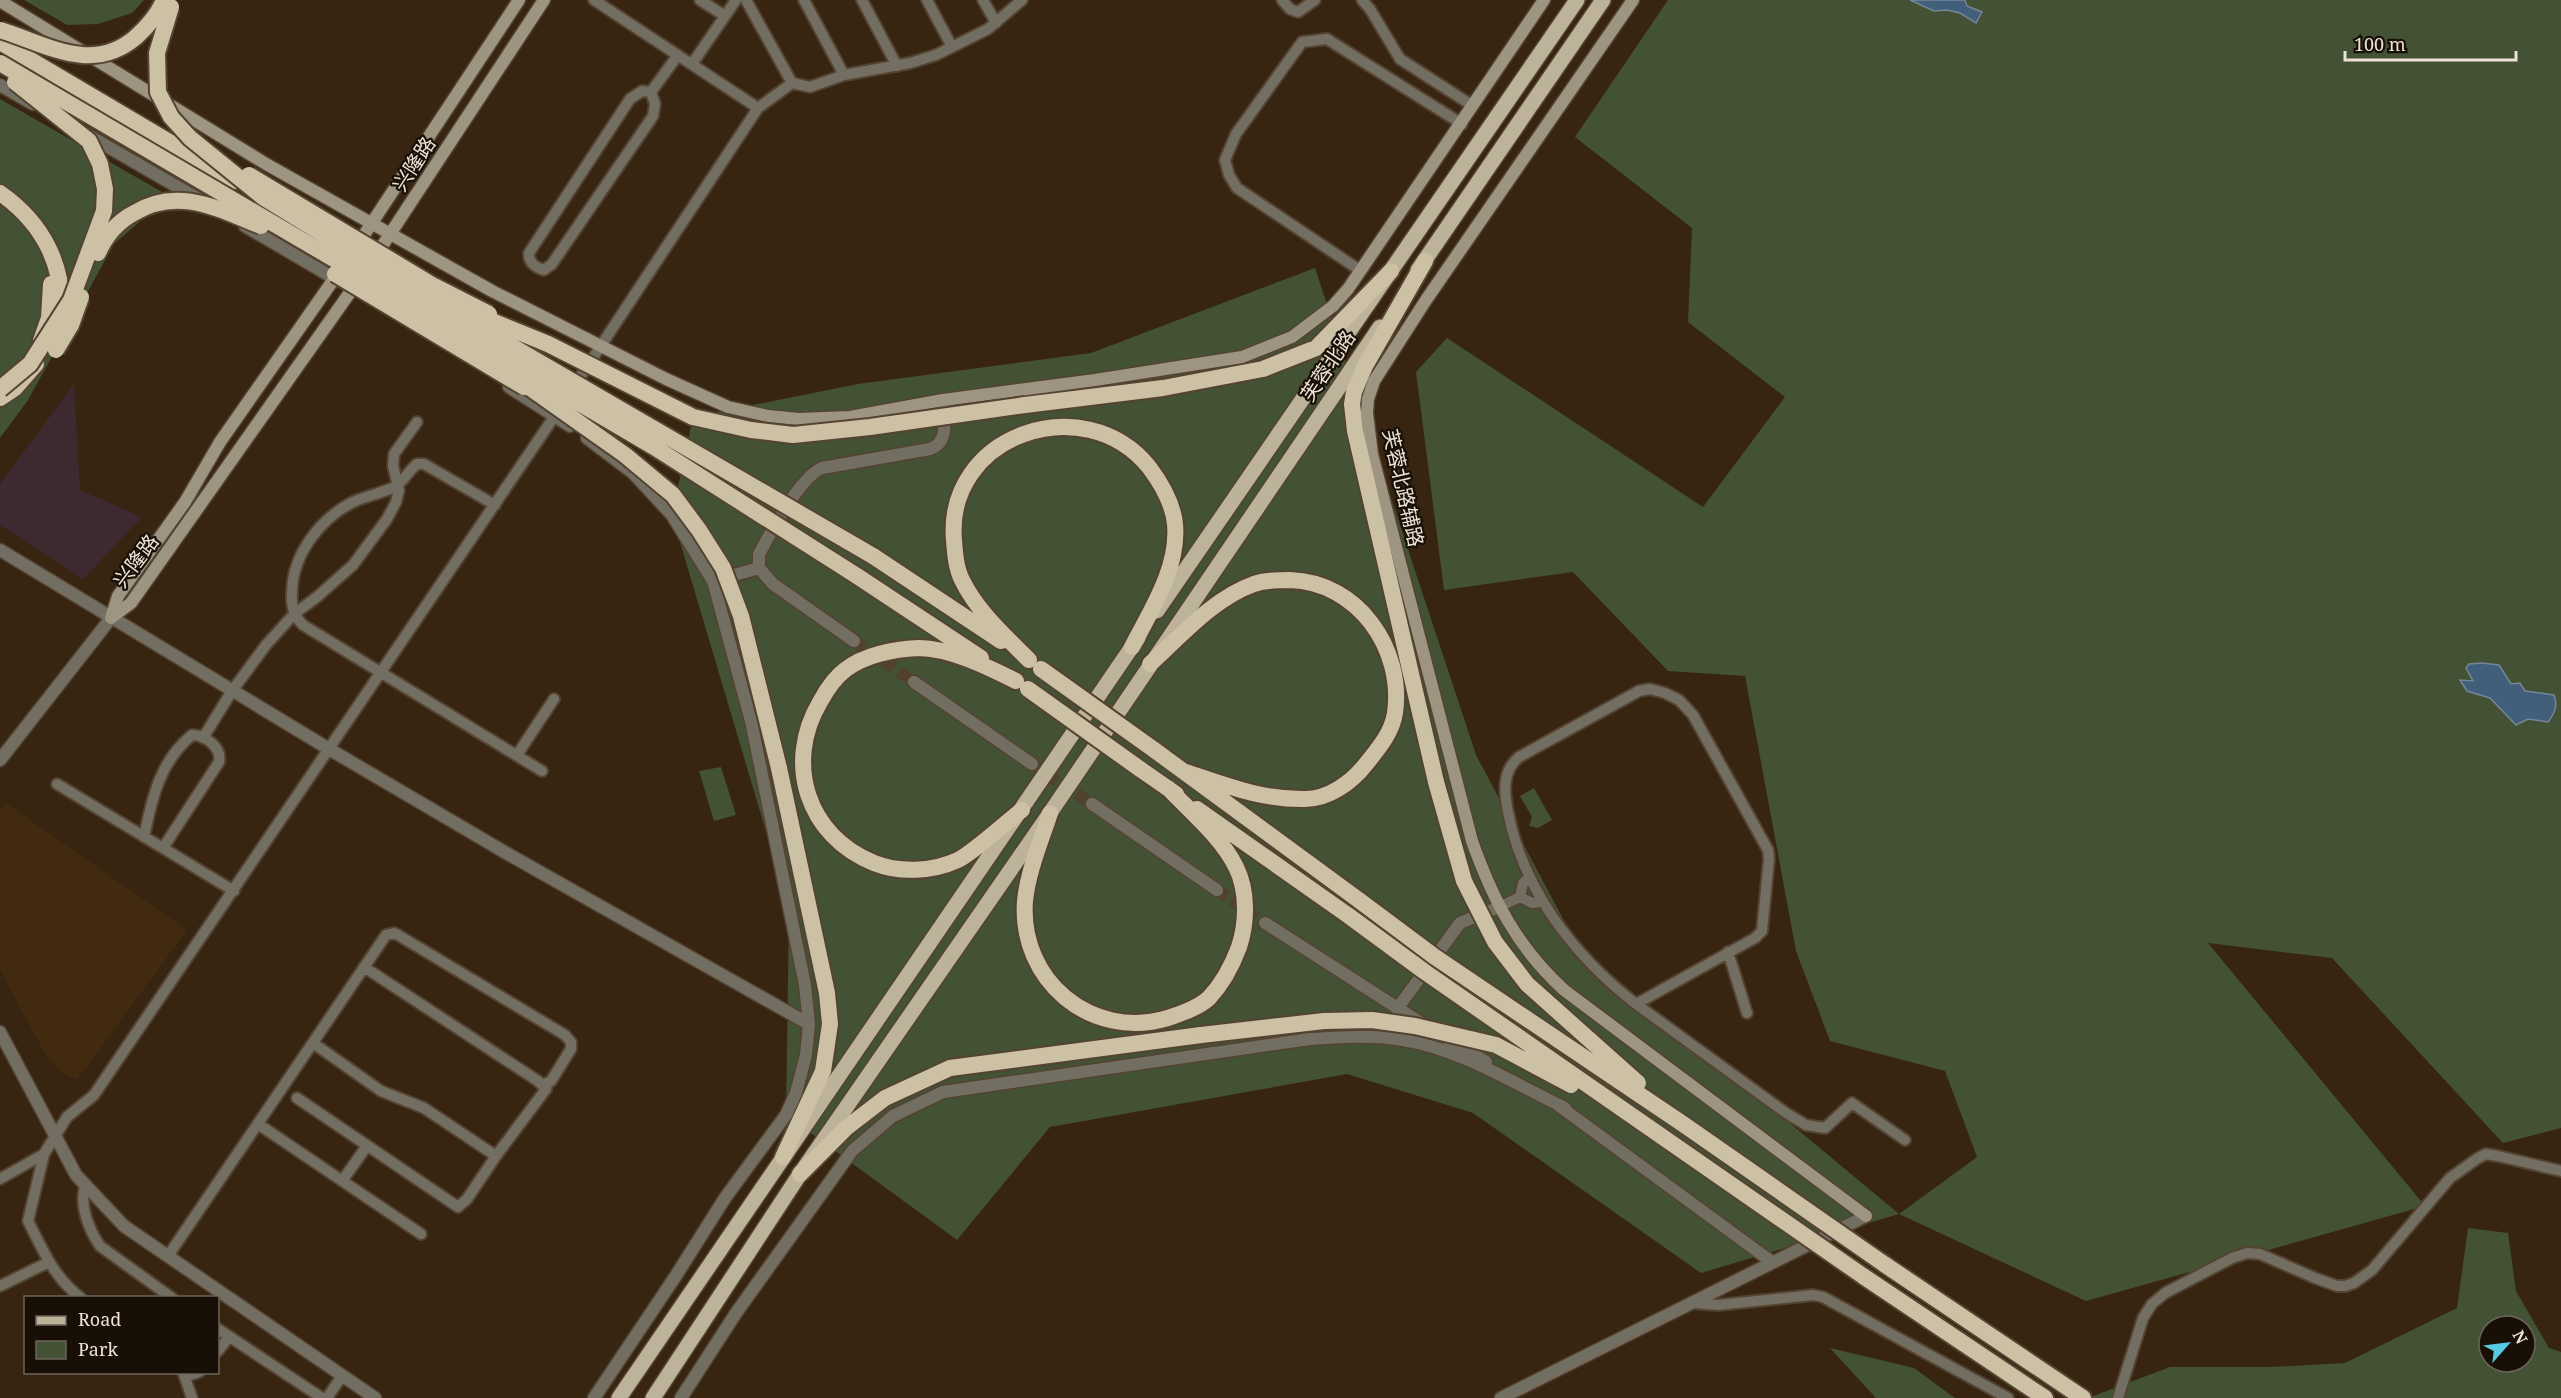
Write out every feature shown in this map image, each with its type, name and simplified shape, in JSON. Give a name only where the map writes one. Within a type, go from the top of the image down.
[{"type":"highway","points":[[0,30],[67,54],[113,53],[149,26],[164,0]]},
{"type":"highway","points":[[173,0],[157,53],[158,92],[171,117],[206,151],[264,198]]},
{"type":"highway","points":[[0,42],[264,198],[405,293],[654,447],[857,576],[1022,685],[1642,1124],[2044,1398]]},
{"type":"highway","points":[[0,63],[308,245]]},
{"type":"highway","points":[[0,70],[89,141],[100,164],[105,189],[104,211],[99,230],[71,300],[30,364],[0,389]]},
{"type":"highway","points":[[206,151],[434,286],[693,417],[752,430],[793,435],[1163,388],[1263,369],[1316,348],[1391,271]]},
{"type":"highway","points":[[0,193],[26,213],[47,243],[57,265],[62,289],[61,320],[52,339],[31,373],[0,398]]},
{"type":"highway","points":[[0,405],[25,387],[56,350],[71,325],[102,245],[118,222],[148,204],[176,199],[195,201],[308,245],[405,293],[873,556],[1035,664],[1186,772],[1435,957],[2084,1398]]},
{"type":"highway","points":[[0,203],[25,222],[41,246],[51,284],[49,318],[43,339],[30,360],[0,383]]},
{"type":"highway","points":[[244,219],[577,419]]},
{"type":"highway","points":[[1425,261],[1365,366],[1354,392],[1352,404],[1354,431],[1436,782],[1464,881],[1495,942],[1527,984],[1683,1124]]},
{"type":"highway","points":[[405,293],[548,344]]},
{"type":"highway","points":[[405,293],[625,455],[673,495],[723,568],[741,616],[778,768],[827,993],[830,1024],[822,1071],[783,1157]]},
{"type":"highway","points":[[1035,664],[990,619],[970,594],[955,558],[953,514],[962,488],[991,454],[1010,440],[1034,430],[1052,426],[1089,429],[1118,440],[1138,454],[1159,480],[1167,498],[1175,524],[1172,559],[1162,590],[1132,647]]},
{"type":"highway","points":[[1150,664],[1226,598],[1255,583],[1279,580],[1303,581],[1343,597],[1365,615],[1379,633],[1392,660],[1396,684],[1394,715],[1383,742],[1358,773],[1327,795],[1307,799],[1248,794],[1186,772]]},
{"type":"highway","points":[[1022,685],[982,664],[920,648],[891,651],[865,659],[844,670],[827,690],[817,707],[802,745],[806,793],[830,833],[860,857],[884,867],[908,870],[937,867],[959,859],[1022,810]]},
{"type":"highway","points":[[1050,813],[1030,875],[1025,902],[1029,942],[1041,970],[1060,994],[1083,1011],[1102,1018],[1132,1023],[1157,1021],[1186,1012],[1208,998],[1231,967],[1245,930],[1244,901],[1237,868],[1219,842],[1168,788]]},
{"type":"highway","points":[[800,1174],[846,1128],[885,1098],[950,1068],[1201,1035],[1324,1022],[1372,1020],[1415,1026],[1496,1045],[1642,1124]]},
{"type":"main road","name":"兴隆路","points":[[111,618],[118,596],[185,502],[220,442],[372,224],[519,0]]},
{"type":"main road","name":"兴隆路","points":[[111,618],[131,603],[353,289],[544,0]]},
{"type":"main road","points":[[0,1],[266,164],[492,291],[599,346],[728,407],[768,416],[799,419],[850,417],[944,400],[1242,357],[1269,348],[1310,326],[1333,306],[1361,271],[1544,0]]},
{"type":"main road","name":"芙蓉北路","points":[[619,1398],[1577,0]]},
{"type":"main road","name":"芙蓉北路","points":[[653,1398],[800,1174],[1050,813],[1603,0]]},
{"type":"main road","name":"芙蓉北路辅路","points":[[1633,0],[1426,300],[1374,381],[1368,399],[1367,413],[1372,454],[1460,801],[1488,887],[1498,907],[1524,947],[1564,990],[1866,1216]]},
{"type":"street","points":[[700,0],[725,16]]},
{"type":"street","points":[[692,64],[736,0]]},
{"type":"street","points":[[746,0],[792,83],[810,87],[844,75],[921,60],[952,47],[996,23],[1022,0]]},
{"type":"street","points":[[804,0],[844,75]]},
{"type":"street","points":[[862,0],[897,66]]},
{"type":"street","points":[[927,0],[952,47]]},
{"type":"street","points":[[983,0],[996,23]]},
{"type":"street","points":[[1282,0],[1290,9],[1298,12],[1315,0]]},
{"type":"street","points":[[1362,0],[1370,9],[1400,59],[1473,106]]},
{"type":"street","points":[[596,1],[758,108]]},
{"type":"street","points":[[1361,271],[1237,188],[1229,175],[1225,160],[1236,134],[1302,42],[1316,39],[1327,39],[1462,124]]},
{"type":"street","points":[[651,92],[678,55]]},
{"type":"street","points":[[79,1296],[64,1284],[49,1262],[27,1217],[44,1154],[55,1134],[67,1117],[94,1095],[234,891],[274,828],[555,416],[758,108],[792,83]]},
{"type":"street","points":[[0,85],[353,289],[555,416],[633,472],[672,514],[712,581],[751,721],[805,985],[810,1024],[800,1077],[786,1115],[724,1198],[677,1274],[594,1398]]},
{"type":"street","points":[[651,92],[655,104],[653,116],[552,264],[544,270],[538,268],[532,262],[529,253],[630,99],[636,93],[651,92]]},
{"type":"street","points":[[854,641],[773,584],[759,568],[759,554],[810,474],[822,468],[934,447],[942,441],[944,400]]},
{"type":"street","points":[[203,738],[232,691],[266,645],[294,614],[332,585],[353,565],[387,519],[396,502],[399,483],[393,466],[394,454],[417,422]]},
{"type":"street","points":[[495,505],[421,463],[411,469],[399,483],[351,503],[321,524],[311,536],[292,580],[292,605],[294,614],[303,625],[542,771]]},
{"type":"street","points":[[0,550],[329,750],[810,1024]]},
{"type":"street","points":[[712,581],[759,568]]},
{"type":"street","points":[[0,760],[111,618]]},
{"type":"street","points":[[914,682],[1032,764]]},
{"type":"street","points":[[1636,1004],[1762,931],[1769,864],[1768,850],[1693,715],[1678,700],[1665,693],[1647,689],[1633,693],[1512,763],[1505,781],[1505,797],[1518,850],[1542,902],[1583,957],[1598,972],[1636,1004],[1764,1098],[1806,1125],[1825,1128],[1852,1103],[1905,1140]]},
{"type":"street","points":[[516,755],[554,699]]},
{"type":"street","points":[[144,837],[149,809],[163,769],[192,735],[203,738],[216,748],[220,755],[219,762],[163,848]]},
{"type":"street","points":[[57,784],[234,891]]},
{"type":"street","points":[[1092,804],[1217,890]]},
{"type":"street","points":[[1520,897],[1523,883],[1530,876]]},
{"type":"street","points":[[1396,1009],[1455,928],[1466,919],[1520,897]]},
{"type":"street","points":[[1520,897],[1532,903],[1542,902]]},
{"type":"street","points":[[1265,923],[1396,1009],[1564,1108],[1772,1262]]},
{"type":"street","points":[[168,1256],[386,935],[394,933],[565,1035],[571,1042],[571,1049],[547,1083],[546,1089],[462,1205],[458,1207],[297,1098]]},
{"type":"street","points":[[1728,952],[1747,1013]]},
{"type":"street","points":[[364,967],[538,1081],[546,1089]]},
{"type":"street","points":[[0,1032],[76,1175],[124,1226],[342,1376],[366,1396]]},
{"type":"street","points":[[681,1398],[736,1313],[852,1151],[892,1116],[943,1092],[1299,1040],[1362,1036],[1404,1040],[1444,1051],[1564,1108]]},
{"type":"street","points":[[313,1043],[381,1091],[424,1108],[496,1156]]},
{"type":"street","points":[[258,1124],[421,1234]]},
{"type":"street","points":[[342,1181],[367,1146]]},
{"type":"street","points":[[0,1179],[44,1154]]},
{"type":"street","points":[[2118,1398],[2143,1318],[2152,1304],[2165,1293],[2232,1258],[2247,1253],[2260,1254],[2314,1278],[2337,1286],[2345,1286],[2354,1283],[2372,1270],[2450,1178],[2478,1158],[2486,1154],[2561,1171]]},
{"type":"street","points":[[86,1185],[82,1195],[84,1205],[100,1246],[169,1296]]},
{"type":"street","points":[[1501,1398],[1866,1216]]},
{"type":"street","points":[[0,1286],[49,1262]]},
{"type":"street","points":[[1693,1303],[1718,1305],[1813,1294],[1823,1297],[2008,1398]]},
{"type":"street","points":[[219,1330],[321,1398]]},
{"type":"street","points":[[219,1350],[229,1337]]},
{"type":"street","points":[[184,1375],[192,1398]]},
{"type":"street","points":[[327,1398],[342,1376]]},
{"type":"shaded area","points":[[74,384],[80,490],[142,517],[83,579],[0,525],[0,484]]},
{"type":"shaded area","points":[[6,803],[187,930],[77,1080],[63,1074],[44,1052],[0,970],[0,811]]},
{"type":"green space","points":[[24,0],[144,0],[132,13],[98,24],[67,25]]},
{"type":"green space","points":[[1668,0],[2561,0],[2561,1128],[2503,1143],[2332,958],[2208,943],[2425,1206],[2086,1301],[1899,1214],[1977,1157],[1945,1071],[1830,1041],[1796,951],[1745,676],[1668,671],[1573,572],[1444,590],[1416,372],[1447,338],[1703,507],[1785,397],[1688,322],[1692,228],[1575,137]]},
{"type":"green space","points":[[0,99],[169,196],[114,244],[28,400],[0,438]]},
{"type":"green space","points":[[1315,268],[1476,755],[1578,947],[1899,1214],[1701,1273],[1473,1113],[1347,1074],[1050,1127],[957,1240],[786,1115],[789,909],[672,515],[693,417],[858,384],[1091,353]]},
{"type":"green space","points":[[721,767],[736,815],[714,821],[699,771]]},
{"type":"green space","points":[[1534,788],[1552,820],[1538,828],[1529,826],[1532,817],[1520,796]]},
{"type":"green space","points":[[2468,1228],[2508,1233],[2516,1291],[2529,1314],[2477,1314],[2477,1374],[2537,1374],[2537,1327],[2549,1348],[2561,1352],[2561,1398],[2088,1398],[2170,1367],[2270,1367],[2345,1363],[2457,1308]]},
{"type":"green space","points":[[1830,1348],[1914,1368],[1955,1398],[1876,1398]]},
{"type":"water","points":[[1910,0],[1965,0],[1967,6],[1982,12],[1976,23],[1960,13],[1947,10],[1934,11]]},
{"type":"water","points":[[2469,664],[2499,665],[2511,684],[2520,683],[2525,691],[2554,695],[2555,709],[2548,722],[2528,719],[2516,725],[2490,698],[2467,691],[2460,680],[2473,681],[2466,668]]},
{"type":"tunnel","points":[[854,641],[914,682]]},
{"type":"tunnel","points":[[1032,764],[1092,804]]},
{"type":"tunnel","points":[[1217,890],[1265,923]]}]
